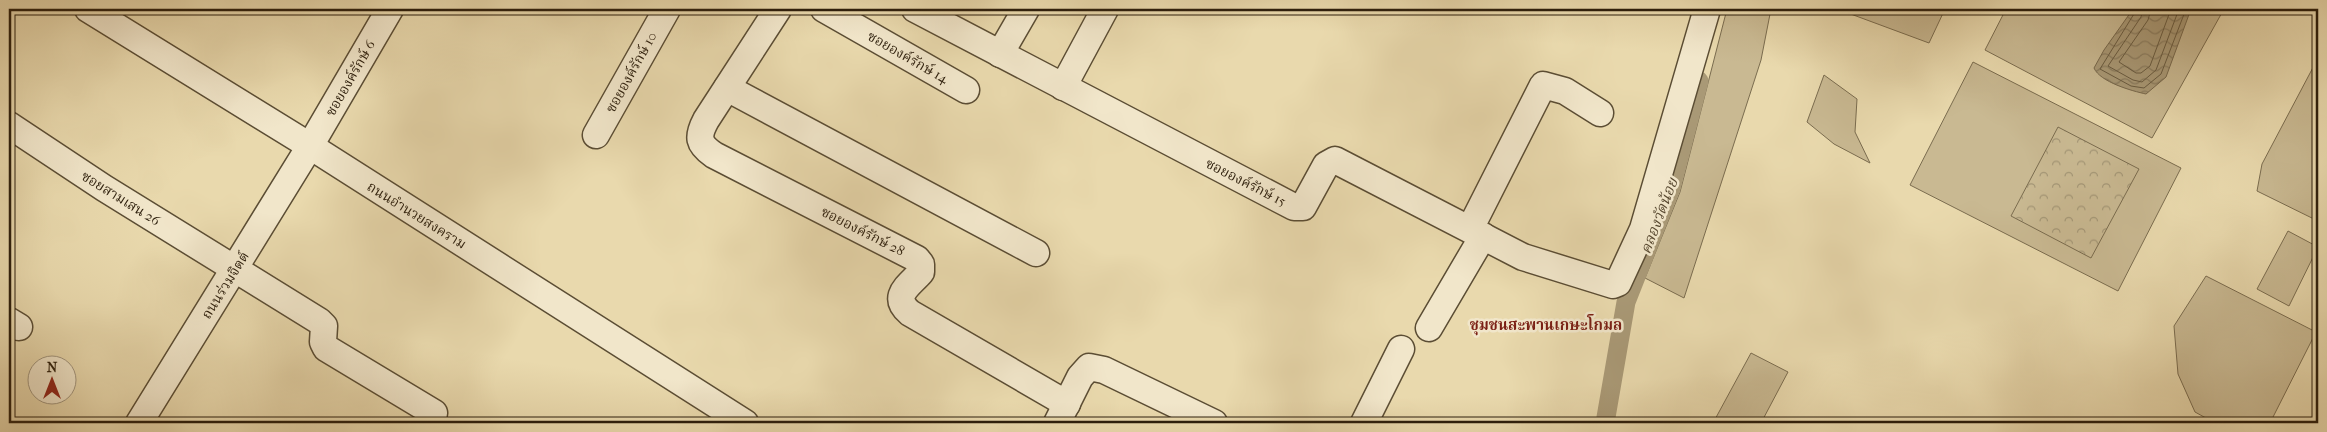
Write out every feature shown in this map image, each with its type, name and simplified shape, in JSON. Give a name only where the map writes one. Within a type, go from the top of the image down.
[{"type":"street","name":"ซอยองค์รักษ์ 6","points":[[310,146],[390,9]]},
{"type":"street","name":"ซอยองค์รักษ์ 10","points":[[596,135],[667,9]]},
{"type":"street","name":"ซอยองค์รักษ์ 28","points":[[778,9],[701,129],[700,137],[703,147],[917,259],[921,264],[921,272],[904,291],[901,299],[902,306],[1062,414]]},
{"type":"street","name":"ซอยองค์รักษ์ 14","points":[[824,9],[966,90]]},
{"type":"street","name":"ซอยองค์รักษ์ 15","points":[[915,9],[1294,207],[1303,207],[1326,165],[1335,160],[1476,233],[1539,262],[1608,284],[1618,283],[1643,229],[1707,9]]},
{"type":"street","points":[[1000,54],[1026,9]]},
{"type":"street","points":[[1063,87],[1104,9]]},
{"type":"street","name":"ถนนอำนวยสงคราม","points":[[97,11],[745,423]]},
{"type":"street","points":[[1429,328],[1476,233],[1543,84],[1565,91],[1600,113]]},
{"type":"street","points":[[727,88],[1036,253]]},
{"type":"street","name":"ซอยสามเสน 26","points":[[9,125],[234,270],[318,321],[324,326],[323,342],[326,348],[434,414]]},
{"type":"street","name":"ถนนร่วมจิตต์","points":[[139,423],[310,146]]},
{"type":"street","points":[[1364,423],[1402,350]]},
{"type":"street","points":[[1062,414],[1080,378],[1089,367],[1104,370],[1214,423]]},
{"type":"green space","points":[[1727,9],[1771,9],[1761,60],[1684,298],[1645,278],[1680,192]]},
{"type":"green space","points":[[1848,9],[1945,9],[1929,43],[1848,13]]},
{"type":"green space","points":[[2006,9],[2224,9],[2152,138],[1985,50]]},
{"type":"green space","points":[[2318,58],[2318,221],[2257,191],[2262,164]]},
{"type":"green space","points":[[1973,62],[2181,168],[2118,291],[1910,185]]},
{"type":"green space","points":[[1824,75],[1857,99],[1855,132],[1870,163],[1834,144],[1807,122]]},
{"type":"green space","points":[[2058,127],[2139,169],[2091,258],[2011,216]]},
{"type":"green space","points":[[2288,231],[2318,247],[2289,306],[2257,289]]},
{"type":"green space","points":[[2206,276],[2316,332],[2270,423],[2215,423],[2195,412],[2178,374],[2174,326]]},
{"type":"green space","points":[[1751,353],[1788,372],[1761,423],[1713,423]]},
{"type":"water","points":[[2133,9],[2191,9],[2166,77],[2146,94],[2109,82],[2097,73],[2094,68],[2104,50]]},
{"type":"waterway","name":"คลองวัดน้อย","points":[[1605,423],[1626,302],[1671,188],[1699,81]]},
{"type":"district","name":"ชุมชนสะพานเกษะโกมล","points":[[1546,325]]}]
